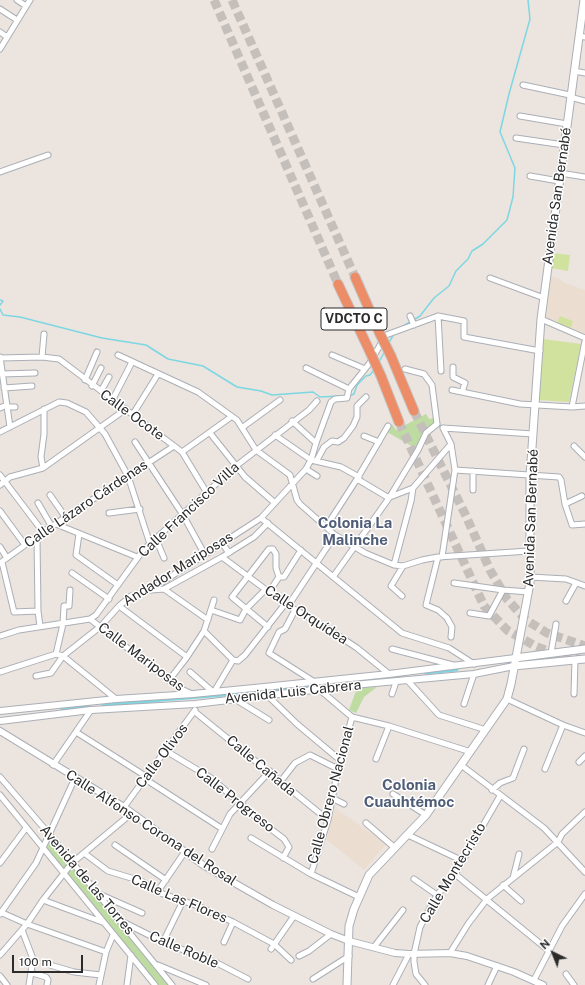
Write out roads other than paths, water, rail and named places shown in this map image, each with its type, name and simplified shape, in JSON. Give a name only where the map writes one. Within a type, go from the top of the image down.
[{"type":"highway","name":"VDCTO C","points":[[355,277],[414,411]]},
{"type":"highway","name":"VDCTO C","points":[[338,284],[381,376],[399,422]]},
{"type":"main road","name":"Avenida San Bernabé","points":[[347,985],[349,926],[359,897],[369,875],[426,815],[507,699],[529,592],[530,476],[534,406],[540,351],[541,319],[570,96],[582,37],[584,0]]},
{"type":"main road","name":"Avenida Luis Cabrera","points":[[515,658],[585,649]]},
{"type":"main road","name":"Avenida Luis Cabrera","points":[[514,666],[585,659]]},
{"type":"street","points":[[17,0],[26,6]]},
{"type":"street","points":[[0,48],[30,0]]},
{"type":"street","points":[[0,9],[18,20]]},
{"type":"street","points":[[0,32],[7,37]]},
{"type":"street","points":[[574,71],[585,73]]},
{"type":"street","points":[[523,85],[585,101]]},
{"type":"street","points":[[520,116],[567,124]]},
{"type":"street","points":[[516,138],[564,145]]},
{"type":"street","points":[[0,172],[48,155]]},
{"type":"street","points":[[560,173],[585,177]]},
{"type":"street","points":[[530,176],[559,181]]},
{"type":"street","points":[[490,278],[544,298]]},
{"type":"street","points":[[437,317],[441,371]]},
{"type":"street","points":[[314,460],[316,443],[331,402],[348,393],[386,335],[392,331],[400,331],[412,320],[437,317],[464,321],[464,336],[540,351]]},
{"type":"street","points":[[541,319],[585,338]]},
{"type":"street","points":[[42,357],[44,334]]},
{"type":"street","points":[[572,407],[585,341]]},
{"type":"street","points":[[85,380],[97,352]]},
{"type":"street","points":[[118,355],[198,392],[231,417],[243,427],[256,450],[288,472],[294,483],[297,500],[335,535],[355,548],[394,565],[403,566],[422,560],[440,557],[529,551]]},
{"type":"street","points":[[332,355],[365,369]]},
{"type":"street","points":[[0,357],[1,373],[8,406],[10,427]]},
{"type":"street","name":"Calle Ocote","points":[[0,357],[42,357],[59,359],[92,386],[113,399],[182,452],[207,493]]},
{"type":"street","points":[[113,399],[132,362]]},
{"type":"street","points":[[453,367],[453,377],[465,383],[462,392]]},
{"type":"street","points":[[92,386],[101,368]]},
{"type":"street","points":[[306,368],[348,393]]},
{"type":"street","points":[[405,369],[424,374],[432,384],[437,424],[443,428],[451,444],[455,470],[440,557],[426,605],[438,610],[447,618],[452,626],[451,637]]},
{"type":"street","points":[[1,373],[35,373]]},
{"type":"street","points":[[133,414],[158,374]]},
{"type":"street","points":[[101,391],[109,377]]},
{"type":"street","points":[[4,388],[32,386]]},
{"type":"street","points":[[452,390],[534,406],[585,406]]},
{"type":"street","points":[[314,460],[324,447],[332,441],[338,442],[344,438],[354,426],[357,417],[357,406],[366,397]]},
{"type":"street","points":[[243,427],[280,400]]},
{"type":"street","name":"Calle Francisco Villa","points":[[90,619],[96,615],[109,599],[137,557],[150,544],[236,466],[292,421],[309,410],[317,401]]},
{"type":"street","points":[[0,432],[59,402],[67,402],[86,412],[100,427],[128,476],[140,509],[150,544]]},
{"type":"street","points":[[0,408],[8,406],[15,407]]},
{"type":"street","points":[[43,468],[41,457],[44,434],[44,409]]},
{"type":"street","points":[[2,483],[10,477],[43,468],[126,409]]},
{"type":"street","points":[[182,452],[231,417]]},
{"type":"street","points":[[292,421],[316,443]]},
{"type":"street","points":[[333,577],[389,498],[418,450],[426,433],[437,424]]},
{"type":"street","points":[[326,527],[358,478],[388,426]]},
{"type":"street","points":[[443,428],[533,434]]},
{"type":"street","points":[[210,432],[245,476],[275,503]]},
{"type":"street","points":[[275,435],[314,460],[342,467],[389,498]]},
{"type":"street","points":[[364,436],[379,442]]},
{"type":"street","points":[[135,442],[182,515],[205,555]]},
{"type":"street","points":[[389,498],[413,488],[451,444]]},
{"type":"street","name":"Calle Lázaro Cárdenas","points":[[1,563],[36,537],[174,446]]},
{"type":"street","points":[[574,446],[585,457]]},
{"type":"street","name":"Andador Mariposas","points":[[36,676],[51,674],[64,656],[101,626],[119,606],[131,596],[150,590],[261,518],[314,460]]},
{"type":"street","points":[[306,469],[317,476]]},
{"type":"street","points":[[455,470],[560,478],[565,504],[572,525],[585,524]]},
{"type":"street","points":[[473,471],[473,490]]},
{"type":"street","points":[[0,475],[2,483],[44,532]]},
{"type":"street","points":[[394,565],[413,488]]},
{"type":"street","points":[[50,495],[66,518]]},
{"type":"street","points":[[565,504],[582,496]]},
{"type":"street","points":[[38,503],[54,525],[137,557]]},
{"type":"street","points":[[109,513],[140,509]]},
{"type":"street","points":[[0,511],[25,545]]},
{"type":"street","points":[[261,518],[402,633],[449,648],[475,664]]},
{"type":"street","name":"Andador Mariposas","points":[[164,589],[229,553],[254,537],[268,523]]},
{"type":"street","points":[[79,534],[76,555],[118,585]]},
{"type":"street","points":[[204,631],[233,660],[239,660],[286,605],[317,564],[335,535]]},
{"type":"street","points":[[36,537],[38,611],[40,626]]},
{"type":"street","points":[[156,539],[164,558]]},
{"type":"street","points":[[222,543],[229,553]]},
{"type":"street","points":[[0,547],[7,558]]},
{"type":"street","points":[[268,627],[232,597],[269,549],[273,549],[276,554],[276,568],[279,578]]},
{"type":"street","points":[[211,610],[240,620],[246,609],[267,591],[279,578],[284,577],[301,550]]},
{"type":"street","name":"Calle Orquídea","points":[[222,557],[286,605],[336,634],[389,674]]},
{"type":"street","points":[[1,563],[14,612],[38,611]]},
{"type":"street","points":[[402,596],[391,586],[403,566]]},
{"type":"street","points":[[72,573],[109,599]]},
{"type":"street","points":[[530,577],[566,579],[585,586]]},
{"type":"street","points":[[454,583],[529,592]]},
{"type":"street","points":[[566,601],[576,583]]},
{"type":"street","points":[[150,590],[164,589],[208,620]]},
{"type":"street","points":[[56,654],[64,624],[64,606],[69,606],[70,590]]},
{"type":"street","points":[[470,613],[489,616],[503,590]]},
{"type":"street","points":[[170,679],[204,631],[214,600]]},
{"type":"street","points":[[119,606],[187,657]]},
{"type":"street","points":[[295,610],[285,629],[279,632],[269,651],[272,655],[313,681]]},
{"type":"street","points":[[0,636],[19,630],[40,626],[64,624],[90,619]]},
{"type":"street","name":"Calle Mariposas","points":[[90,619],[170,679],[179,688],[193,694]]},
{"type":"street","points":[[551,653],[556,624]]},
{"type":"street","points":[[392,649],[454,666]]},
{"type":"street","points":[[0,672],[56,654],[64,656],[116,699]]},
{"type":"street","name":"Avenida Luis Cabrera","points":[[0,711],[116,699],[193,694],[274,686],[389,674],[515,658]]},
{"type":"street","points":[[190,672],[214,692],[233,660]]},
{"type":"street","points":[[574,694],[576,660]]},
{"type":"street","name":"Avenida Luis Cabrera","points":[[0,721],[91,710],[195,704],[270,694],[474,674],[514,666]]},
{"type":"street","points":[[464,704],[474,674]]},
{"type":"street","points":[[408,681],[439,715],[486,730]]},
{"type":"street","points":[[392,694],[396,682]]},
{"type":"street","points":[[270,694],[276,689],[274,686]]},
{"type":"street","points":[[264,687],[263,692],[270,694],[297,724],[340,760]]},
{"type":"street","points":[[320,690],[352,717],[388,726],[470,752]]},
{"type":"street","points":[[235,699],[268,720]]},
{"type":"street","points":[[507,699],[563,725],[585,733]]},
{"type":"street","name":"Calle Olivos","points":[[124,807],[195,712],[195,704]]},
{"type":"street","points":[[59,705],[62,714]]},
{"type":"street","points":[[53,765],[91,710]]},
{"type":"street","name":"Calle Cañada","points":[[195,712],[328,820]]},
{"type":"street","name":"Calle Obrero Nacional","points":[[311,874],[328,820],[340,760],[352,717]]},
{"type":"street","points":[[545,769],[563,725]]},
{"type":"street","points":[[376,759],[388,726]]},
{"type":"street","name":"Calle Alfonso Corona del Rosal","points":[[0,731],[53,765],[124,807],[184,853],[294,916],[331,934],[349,941],[411,954],[450,953],[467,956],[534,980],[543,985]]},
{"type":"street","points":[[76,732],[221,828]]},
{"type":"street","points":[[492,790],[500,782],[513,778],[524,749]]},
{"type":"street","name":"Calle Progreso","points":[[166,751],[210,778],[286,841],[289,847],[283,858]]},
{"type":"street","points":[[281,781],[295,763],[310,755],[338,769]]},
{"type":"street","points":[[579,762],[585,756]]},
{"type":"street","points":[[461,765],[500,796],[536,821],[558,842],[585,872]]},
{"type":"street","points":[[212,849],[221,828],[240,802],[270,772]]},
{"type":"street","name":"Avenida de las Torres","points":[[0,777],[50,834],[72,863],[157,964],[172,985]]},
{"type":"street","points":[[75,778],[44,849],[31,872],[1,913],[27,924],[106,952]]},
{"type":"street","points":[[393,794],[426,815]]},
{"type":"street","name":"Avenida de las Torres","points":[[0,795],[155,985]]},
{"type":"street","name":"Calle Montecristo","points":[[411,954],[420,927],[437,895],[455,874],[500,796]]},
{"type":"street","points":[[332,798],[344,804]]},
{"type":"street","points":[[450,953],[468,924],[487,900],[503,885],[558,842],[560,836],[585,812]]},
{"type":"street","points":[[0,955],[27,924],[43,900],[72,863],[132,813]]},
{"type":"street","points":[[366,823],[395,848]]},
{"type":"street","points":[[0,863],[26,828]]},
{"type":"street","points":[[408,835],[463,861]]},
{"type":"street","points":[[251,838],[311,874],[359,897]]},
{"type":"street","points":[[116,845],[166,880]]},
{"type":"street","name":"Calle Las Flores","points":[[84,853],[108,871],[141,881],[158,891],[233,922],[291,960]]},
{"type":"street","points":[[158,891],[184,853]]},
{"type":"street","points":[[513,878],[518,854]]},
{"type":"street","points":[[455,874],[548,950]]},
{"type":"street","points":[[414,879],[437,895]]},
{"type":"street","points":[[503,885],[520,901]]},
{"type":"street","points":[[98,894],[142,913]]},
{"type":"street","points":[[534,980],[548,950],[565,921],[585,894]]},
{"type":"street","points":[[43,900],[103,923]]},
{"type":"street","points":[[163,942],[183,901]]},
{"type":"street","points":[[374,947],[403,910]]},
{"type":"street","points":[[273,947],[294,916]]},
{"type":"street","name":"Calle Roble","points":[[120,921],[163,942],[217,963],[248,979]]},
{"type":"street","points":[[224,942],[233,922]]},
{"type":"street","points":[[22,930],[33,959],[29,985]]},
{"type":"street","points":[[99,985],[106,952],[113,934]]},
{"type":"street","points":[[299,956],[309,951],[331,934]]},
{"type":"street","points":[[393,985],[411,954]]},
{"type":"street","points":[[411,954],[416,974],[425,985]]},
{"type":"street","points":[[127,985],[131,955]]},
{"type":"street","points":[[313,979],[349,956]]},
{"type":"street","points":[[50,964],[74,972],[101,976]]},
{"type":"street","points":[[157,964],[206,985]]},
{"type":"street","points":[[488,985],[497,966]]},
{"type":"street","points":[[32,973],[46,977],[48,980],[47,985]]},
{"type":"street","points":[[566,974],[574,985]]},
{"type":"street","points":[[0,976],[7,985]]},
{"type":"waterway","points":[[400,328],[420,316],[434,298],[449,286],[456,271],[468,259],[472,251],[483,244],[507,220],[513,197],[515,168],[500,132],[530,19],[528,0]]},
{"type":"waterway","points":[[0,300],[3,301],[0,305]]},
{"type":"waterway","points":[[0,309],[3,315],[20,317],[102,338],[146,345],[168,359],[203,366],[237,387],[261,391],[272,395],[313,392],[320,397],[339,396]]},
{"type":"waterway","points":[[388,344],[394,334]]},
{"type":"waterway","points":[[379,362],[385,351]]},
{"type":"waterway","points":[[349,396],[354,394],[357,385],[374,370]]},
{"type":"waterway","points":[[426,672],[456,669]]},
{"type":"waterway","points":[[278,689],[394,676]]},
{"type":"waterway","points":[[104,706],[162,699],[260,691]]},
{"type":"waterway","points":[[63,709],[88,708]]},
{"type":"tunnel","points":[[214,0],[338,284]]},
{"type":"tunnel","points":[[232,0],[355,277]]},
{"type":"tunnel","points":[[414,411],[466,516],[490,570],[507,599],[526,620],[547,633],[585,646]]},
{"type":"tunnel","points":[[399,422],[484,606],[507,630],[535,646],[555,654],[579,659]]},
{"type":"district","name":"Colonia La Malinche","points":[[355,532]]},
{"type":"district","name":"Colonia Cuauhtémoc","points":[[409,794]]}]
